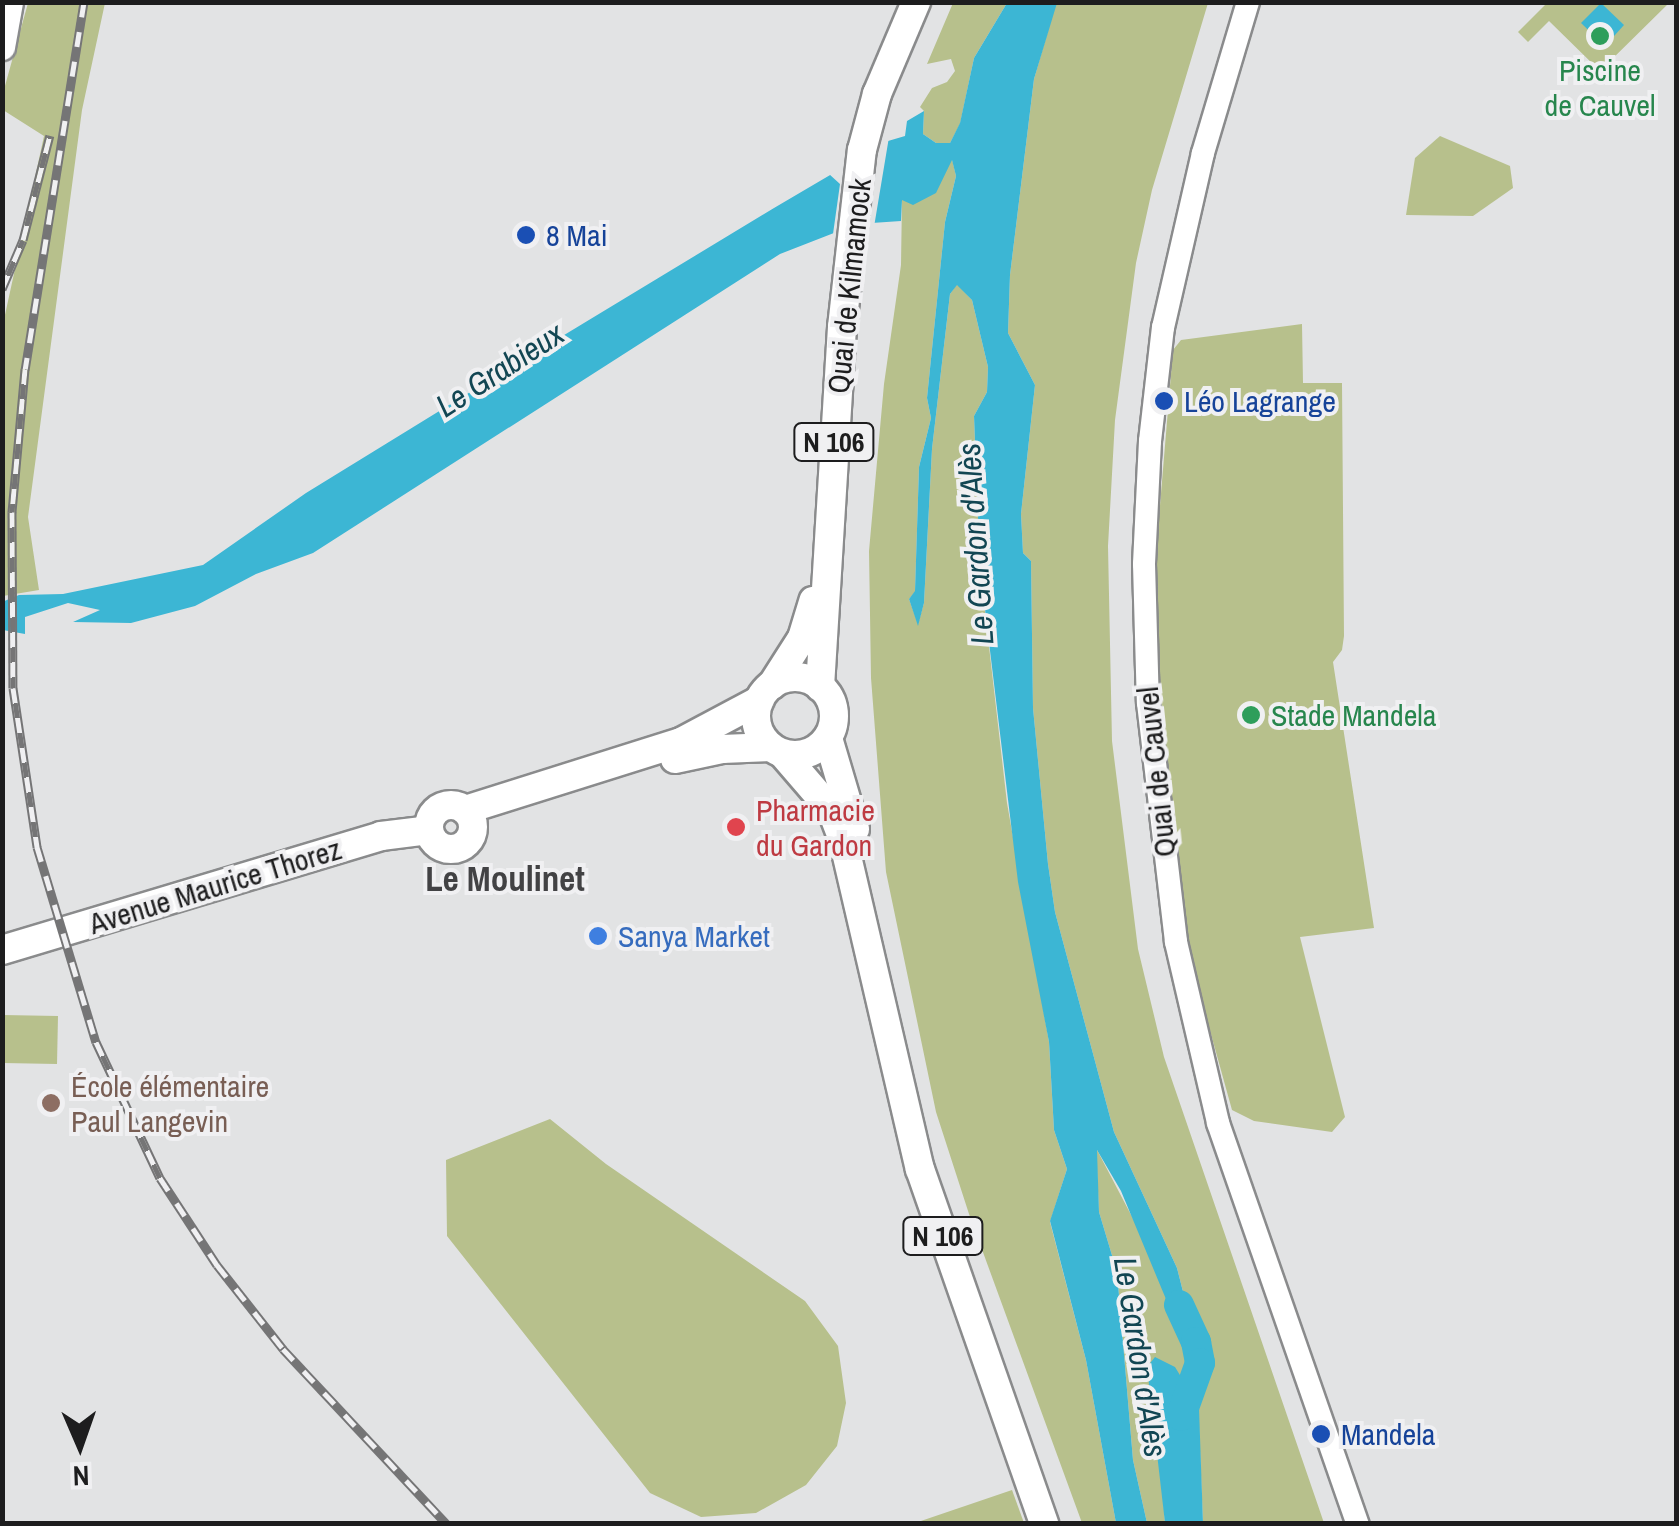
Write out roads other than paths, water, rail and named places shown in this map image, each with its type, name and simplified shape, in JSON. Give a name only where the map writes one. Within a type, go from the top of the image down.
[{"type":"main road","name":"Quai de Kilmamock","points":[[820,686],[851,236],[863,143],[916,2]]},
{"type":"main road","name":"Quai de Kilmamock","points":[[766,692],[802,638],[826,556]]},
{"type":"main road","points":[[797,678],[820,686],[834,711],[828,738],[808,753],[777,750],[687,756],[469,817],[681,742],[797,678]]},
{"type":"main road","points":[[766,692],[757,725],[777,750]]},
{"type":"main road","name":"N 106","points":[[828,738],[858,843],[868,940]]},
{"type":"main road","name":"N 106","points":[[777,750],[832,811],[868,940],[896,1079],[920,1169],[1044,1524]]},
{"type":"main road","name":"Avenue Maurice Thorez","points":[[2,950],[381,836],[428,830],[431,816],[442,807],[454,805],[469,817]]},
{"type":"street","name":"Quai de Cauvel","points":[[1248,2],[1198,171],[1163,327],[1150,442],[1144,564],[1148,703],[1176,942],[1218,1123],[1358,1524]]},
{"type":"water","points":[[1007,3],[1057,3],[1034,79],[1010,275],[1008,333],[1035,385],[1021,514],[1023,553],[1031,561],[1033,708],[1048,864],[1055,912],[1114,1132],[1177,1268],[1195,1339],[1168,1304],[1121,1191],[1097,1150],[1099,1212],[1117,1272],[1133,1460],[1147,1523],[1116,1523],[1086,1360],[1050,1221],[1067,1169],[1054,1130],[1049,1042],[1018,882],[980,568],[974,416],[987,392],[988,367],[972,300],[957,285],[950,294],[932,449],[924,603],[918,626],[909,599],[915,591],[919,467],[931,418],[927,398],[945,222],[956,176],[952,160],[936,193],[913,205],[902,200],[901,221],[857,224],[780,254],[313,553],[256,574],[195,606],[131,623],[73,622],[100,610],[68,603],[25,617],[25,634],[3,630],[2,602],[19,595],[63,594],[203,565],[306,493],[493,378],[888,141],[905,136],[907,121],[924,111],[923,134],[936,143],[950,143],[960,123],[974,58]]},
{"type":"water","points":[[1601,3],[1624,25],[1605,46],[1581,23]]},
{"type":"water","points":[[1155,1357],[1175,1367],[1186,1385],[1198,1379],[1203,1523],[1165,1523],[1147,1367]]},
{"type":"waterway","name":"Le Gardon d'Alès","points":[[1179,1305],[1196,1342],[1200,1363],[1181,1416]]},
{"type":"railway","points":[[84,2],[25,369],[12,512],[13,688],[37,847],[96,1042],[160,1178],[217,1265],[283,1349],[447,1524]]},
{"type":"railway","points":[[2,289],[23,240],[50,135]]},
{"type":"place","name":"Piscine de Cauvel","points":[[1600,36]]},
{"type":"place","name":"8 Mai","points":[[526,235]]},
{"type":"place","name":"Léo Lagrange","points":[[1164,401]]},
{"type":"place","name":"Stade Mandela","points":[[1251,715]]},
{"type":"place","name":"Pharmacie du Gardon","points":[[736,827]]},
{"type":"place","name":"Sanya Market","points":[[598,936]]},
{"type":"place","name":"École élémentaire Paul Langevin","points":[[51,1103]]},
{"type":"place","name":"Mandela","points":[[1321,1434]]},
{"type":"district","name":"Le Moulinet","points":[[505,879]]},
{"type":"water label","name":"Le Grabieux","points":[[500,370]]}]
